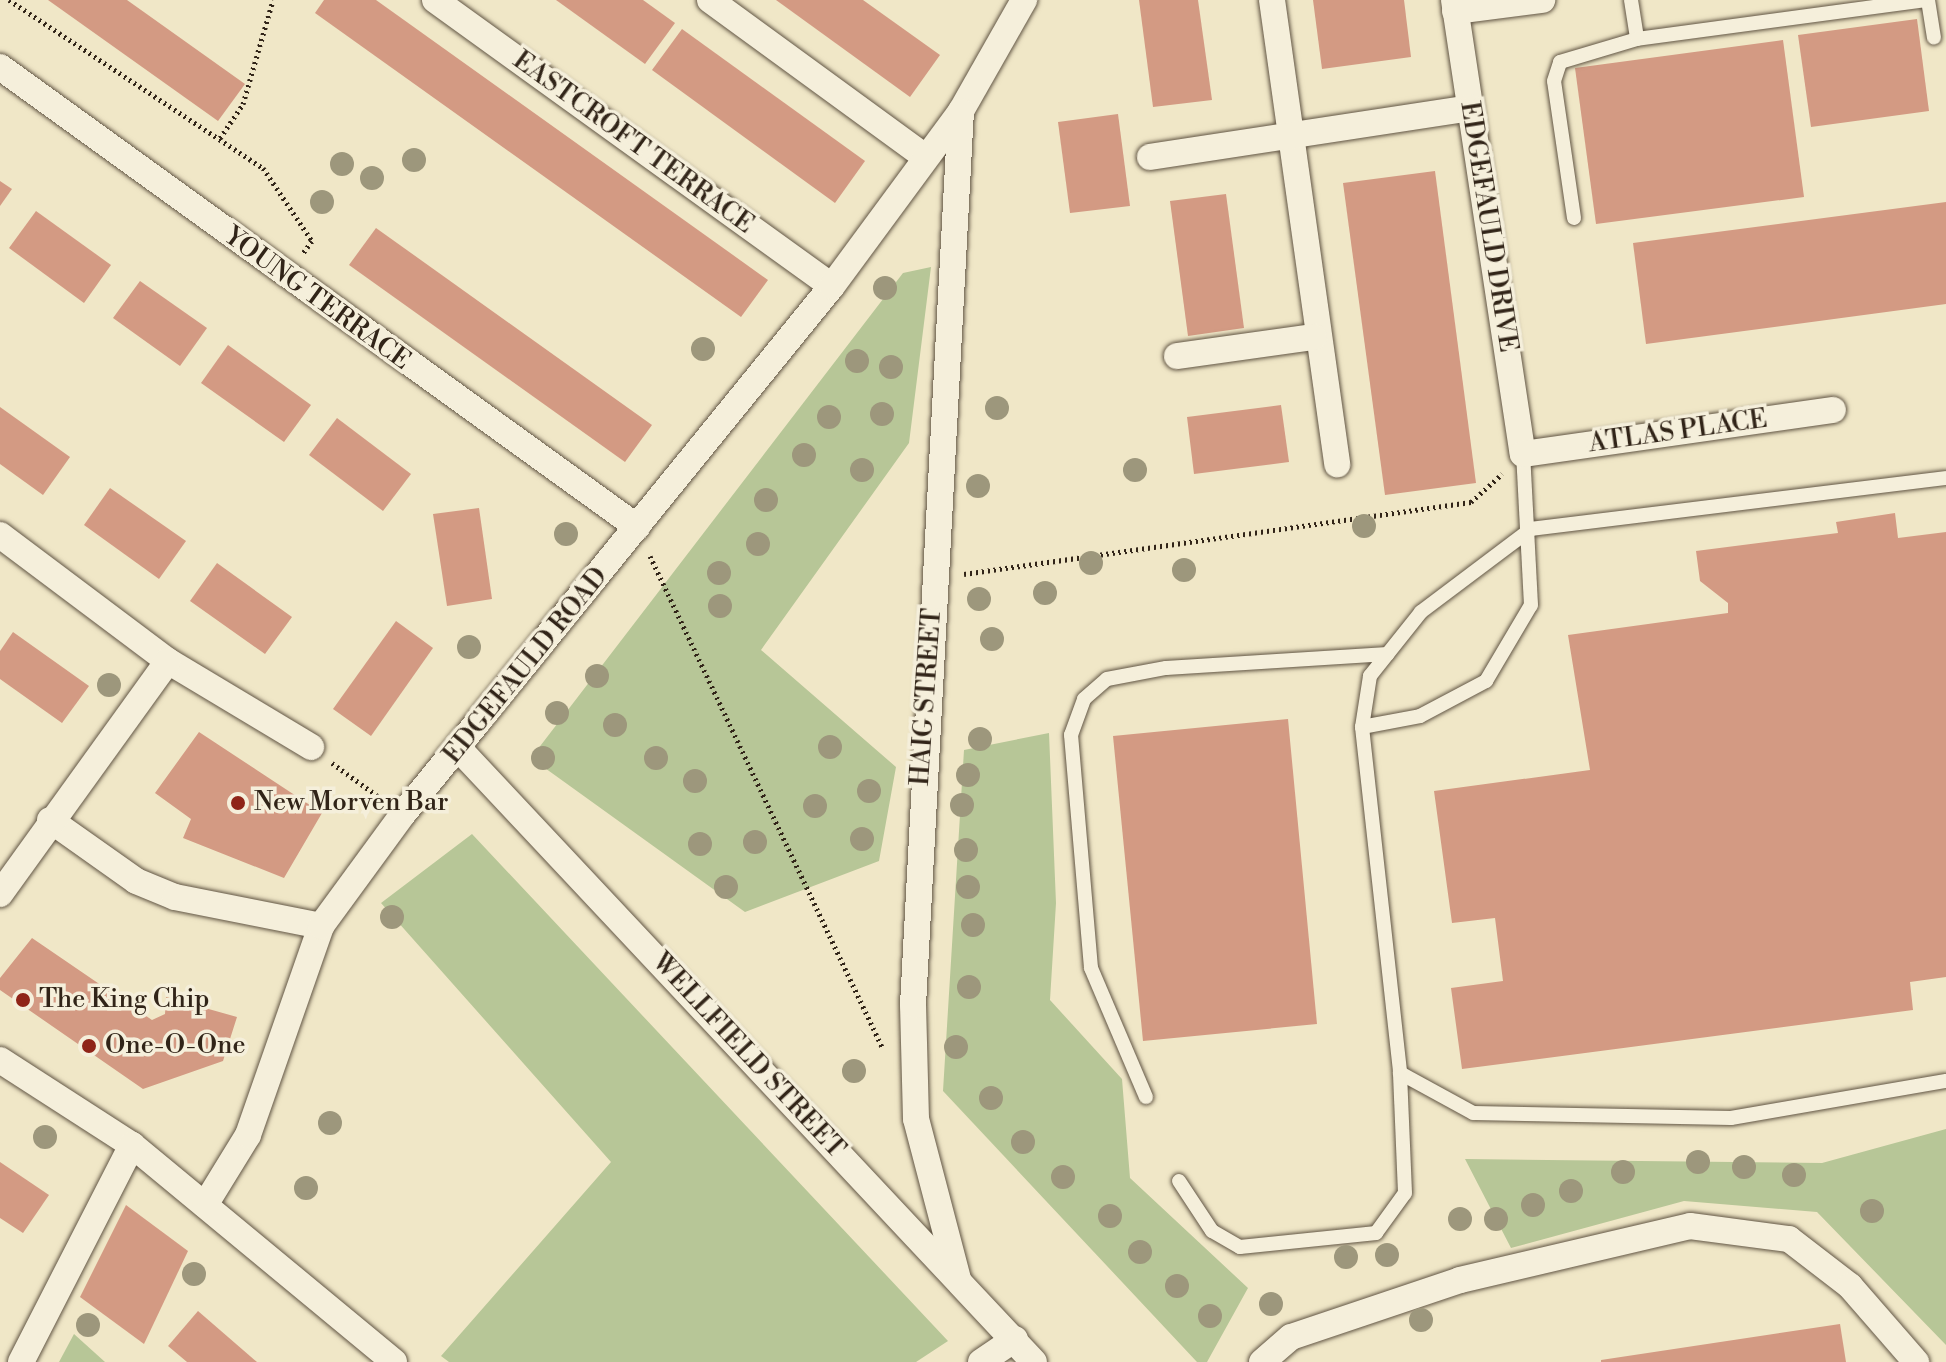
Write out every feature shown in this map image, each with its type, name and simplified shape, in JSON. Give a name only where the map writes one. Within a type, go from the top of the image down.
[{"type":"street","name":"EASTCROFT TERRACE","points":[[435,0],[832,286]]},
{"type":"street","points":[[710,0],[925,157]]},
{"type":"street","name":"EDGEFAULD ROAD","points":[[205,1205],[248,1135],[321,926],[403,814],[460,750],[832,286],[961,111],[1024,0]]},
{"type":"street","points":[[1272,0],[1314,337],[1337,464]]},
{"type":"street","points":[[1454,5],[1542,0]]},
{"type":"street","name":"EDGEFAULD DRIVE","points":[[1454,5],[1523,454]]},
{"type":"street","name":"YOUNG TERRACE","points":[[0,67],[286,278],[637,527]]},
{"type":"street","points":[[1150,157],[1470,108]]},
{"type":"street","name":"HAIG STREET","points":[[958,1279],[916,1119],[914,1062],[918,813],[936,578],[961,111]]},
{"type":"street","points":[[1177,356],[1314,337]]},
{"type":"street","name":"ATLAS PLACE","points":[[1523,454],[1833,410]]},
{"type":"street","points":[[0,535],[168,661],[311,747]]},
{"type":"street","points":[[0,894],[50,820],[168,661]]},
{"type":"street","name":"WELLFIELD STREET","points":[[460,750],[1034,1362]]},
{"type":"street","points":[[50,820],[136,881],[175,897],[321,926]]},
{"type":"street","points":[[0,1060],[132,1145],[394,1362]]},
{"type":"street","points":[[21,1362],[132,1145]]},
{"type":"street","points":[[1262,1362],[1291,1337],[1460,1280],[1690,1226],[1789,1239],[1850,1286],[1916,1362]]},
{"type":"street","points":[[981,1362],[1015,1339]]},
{"type":"lane","points":[[1631,0],[1637,39]]},
{"type":"lane","points":[[1574,218],[1554,69],[1637,39],[1927,0],[1934,38]]},
{"type":"lane","points":[[1362,727],[1420,716],[1486,681],[1531,605],[1531,529],[1523,454]]},
{"type":"lane","points":[[1179,1181],[1212,1231],[1240,1247],[1376,1233],[1405,1193],[1400,1073],[1362,727],[1370,676],[1421,612],[1531,529],[1946,478]]},
{"type":"lane","points":[[1146,1097],[1091,968],[1071,735],[1084,699],[1107,679],[1166,668],[1388,654]]},
{"type":"lane","points":[[1400,1073],[1473,1113],[1731,1118],[1946,1081]]},
{"type":"path","points":[[9,0],[263,168],[312,241],[286,278]]},
{"type":"path","points":[[220,138],[243,104],[272,0]]},
{"type":"path","points":[[936,578],[1471,502],[1523,454]]},
{"type":"path","points":[[637,527],[889,1061]]},
{"type":"path","points":[[311,747],[403,814]]},
{"type":"green space","points":[[931,267],[909,443],[761,650],[896,767],[879,861],[745,912],[531,758],[903,273]]},
{"type":"green space","points":[[1049,733],[1056,903],[1050,1000],[1122,1079],[1130,1178],[1248,1288],[1207,1362],[1197,1362],[943,1091],[964,750]]},
{"type":"green space","points":[[472,834],[948,1341],[916,1362],[449,1362],[441,1356],[611,1162],[381,903]]},
{"type":"green space","points":[[1946,1129],[1946,1345],[1817,1212],[1684,1201],[1511,1248],[1465,1159],[1822,1163]]},
{"type":"green space","points":[[74,1334],[105,1362],[59,1362]]},
{"type":"building","points":[[48,0],[127,0],[245,84],[218,121]]},
{"type":"building","points":[[324,0],[376,0],[768,280],[741,317],[315,13]]},
{"type":"building","points":[[556,0],[643,0],[675,23],[645,64]]},
{"type":"building","points":[[776,0],[863,0],[940,55],[910,97]]},
{"type":"building","points":[[1139,0],[1198,0],[1212,100],[1153,107]]},
{"type":"building","points":[[1313,0],[1404,0],[1411,57],[1322,69]]},
{"type":"building","points":[[1917,19],[1929,111],[1811,127],[1798,35]]},
{"type":"building","points":[[682,29],[865,161],[835,203],[652,70]]},
{"type":"building","points":[[1783,40],[1804,197],[1596,224],[1575,68]]},
{"type":"building","points":[[1118,114],[1130,206],[1070,213],[1058,122]]},
{"type":"building","points":[[1435,171],[1476,483],[1385,495],[1343,183]]},
{"type":"building","points":[[0,181],[12,189],[0,206]]},
{"type":"building","points":[[1226,194],[1244,328],[1188,336],[1170,201]]},
{"type":"building","points":[[1946,202],[1946,304],[1646,344],[1633,243]]},
{"type":"building","points":[[36,211],[111,265],[84,303],[9,248]]},
{"type":"building","points":[[376,228],[652,425],[625,462],[349,265]]},
{"type":"building","points":[[140,281],[207,328],[180,366],[113,318]]},
{"type":"building","points":[[228,345],[311,405],[284,442],[201,383]]},
{"type":"building","points":[[1281,405],[1289,462],[1194,474],[1187,417]]},
{"type":"building","points":[[0,407],[70,457],[43,495],[0,464]]},
{"type":"building","points":[[337,418],[411,474],[383,511],[309,455]]},
{"type":"building","points":[[110,488],[186,541],[159,579],[84,525]]},
{"type":"building","points":[[479,508],[492,599],[447,606],[433,514]]},
{"type":"building","points":[[1895,513],[1898,538],[1946,532],[1946,977],[1910,982],[1913,1010],[1462,1069],[1451,988],[1503,981],[1495,918],[1452,923],[1434,791],[1590,770],[1568,635],[1728,613],[1728,603],[1700,581],[1696,551],[1838,533],[1836,522]]},
{"type":"building","points":[[217,563],[292,617],[265,654],[190,601]]},
{"type":"building","points":[[396,621],[433,648],[371,736],[333,709]]},
{"type":"building","points":[[13,632],[89,686],[62,723],[0,679],[0,651]]},
{"type":"building","points":[[1288,719],[1317,1024],[1143,1041],[1113,736]]},
{"type":"building","name":"New Morven Bar","points":[[199,732],[322,813],[284,878],[183,838],[191,819],[155,793]]},
{"type":"building","points":[[32,938],[152,1020],[165,1014],[166,997],[237,1017],[223,1061],[143,1089],[0,990],[0,978]]},
{"type":"building","points":[[0,1162],[49,1195],[23,1233],[0,1218]]},
{"type":"building","points":[[126,1205],[188,1251],[144,1344],[80,1297]]},
{"type":"building","points":[[198,1311],[257,1362],[187,1362],[168,1346]]},
{"type":"building","points":[[1840,1324],[1846,1362],[1601,1362],[1601,1360]]},
{"type":"place","name":"New Morven Bar","points":[[238,803]]},
{"type":"place","name":"The King Chip","points":[[23,1000]]},
{"type":"place","name":"One-O-One","points":[[89,1046]]}]
